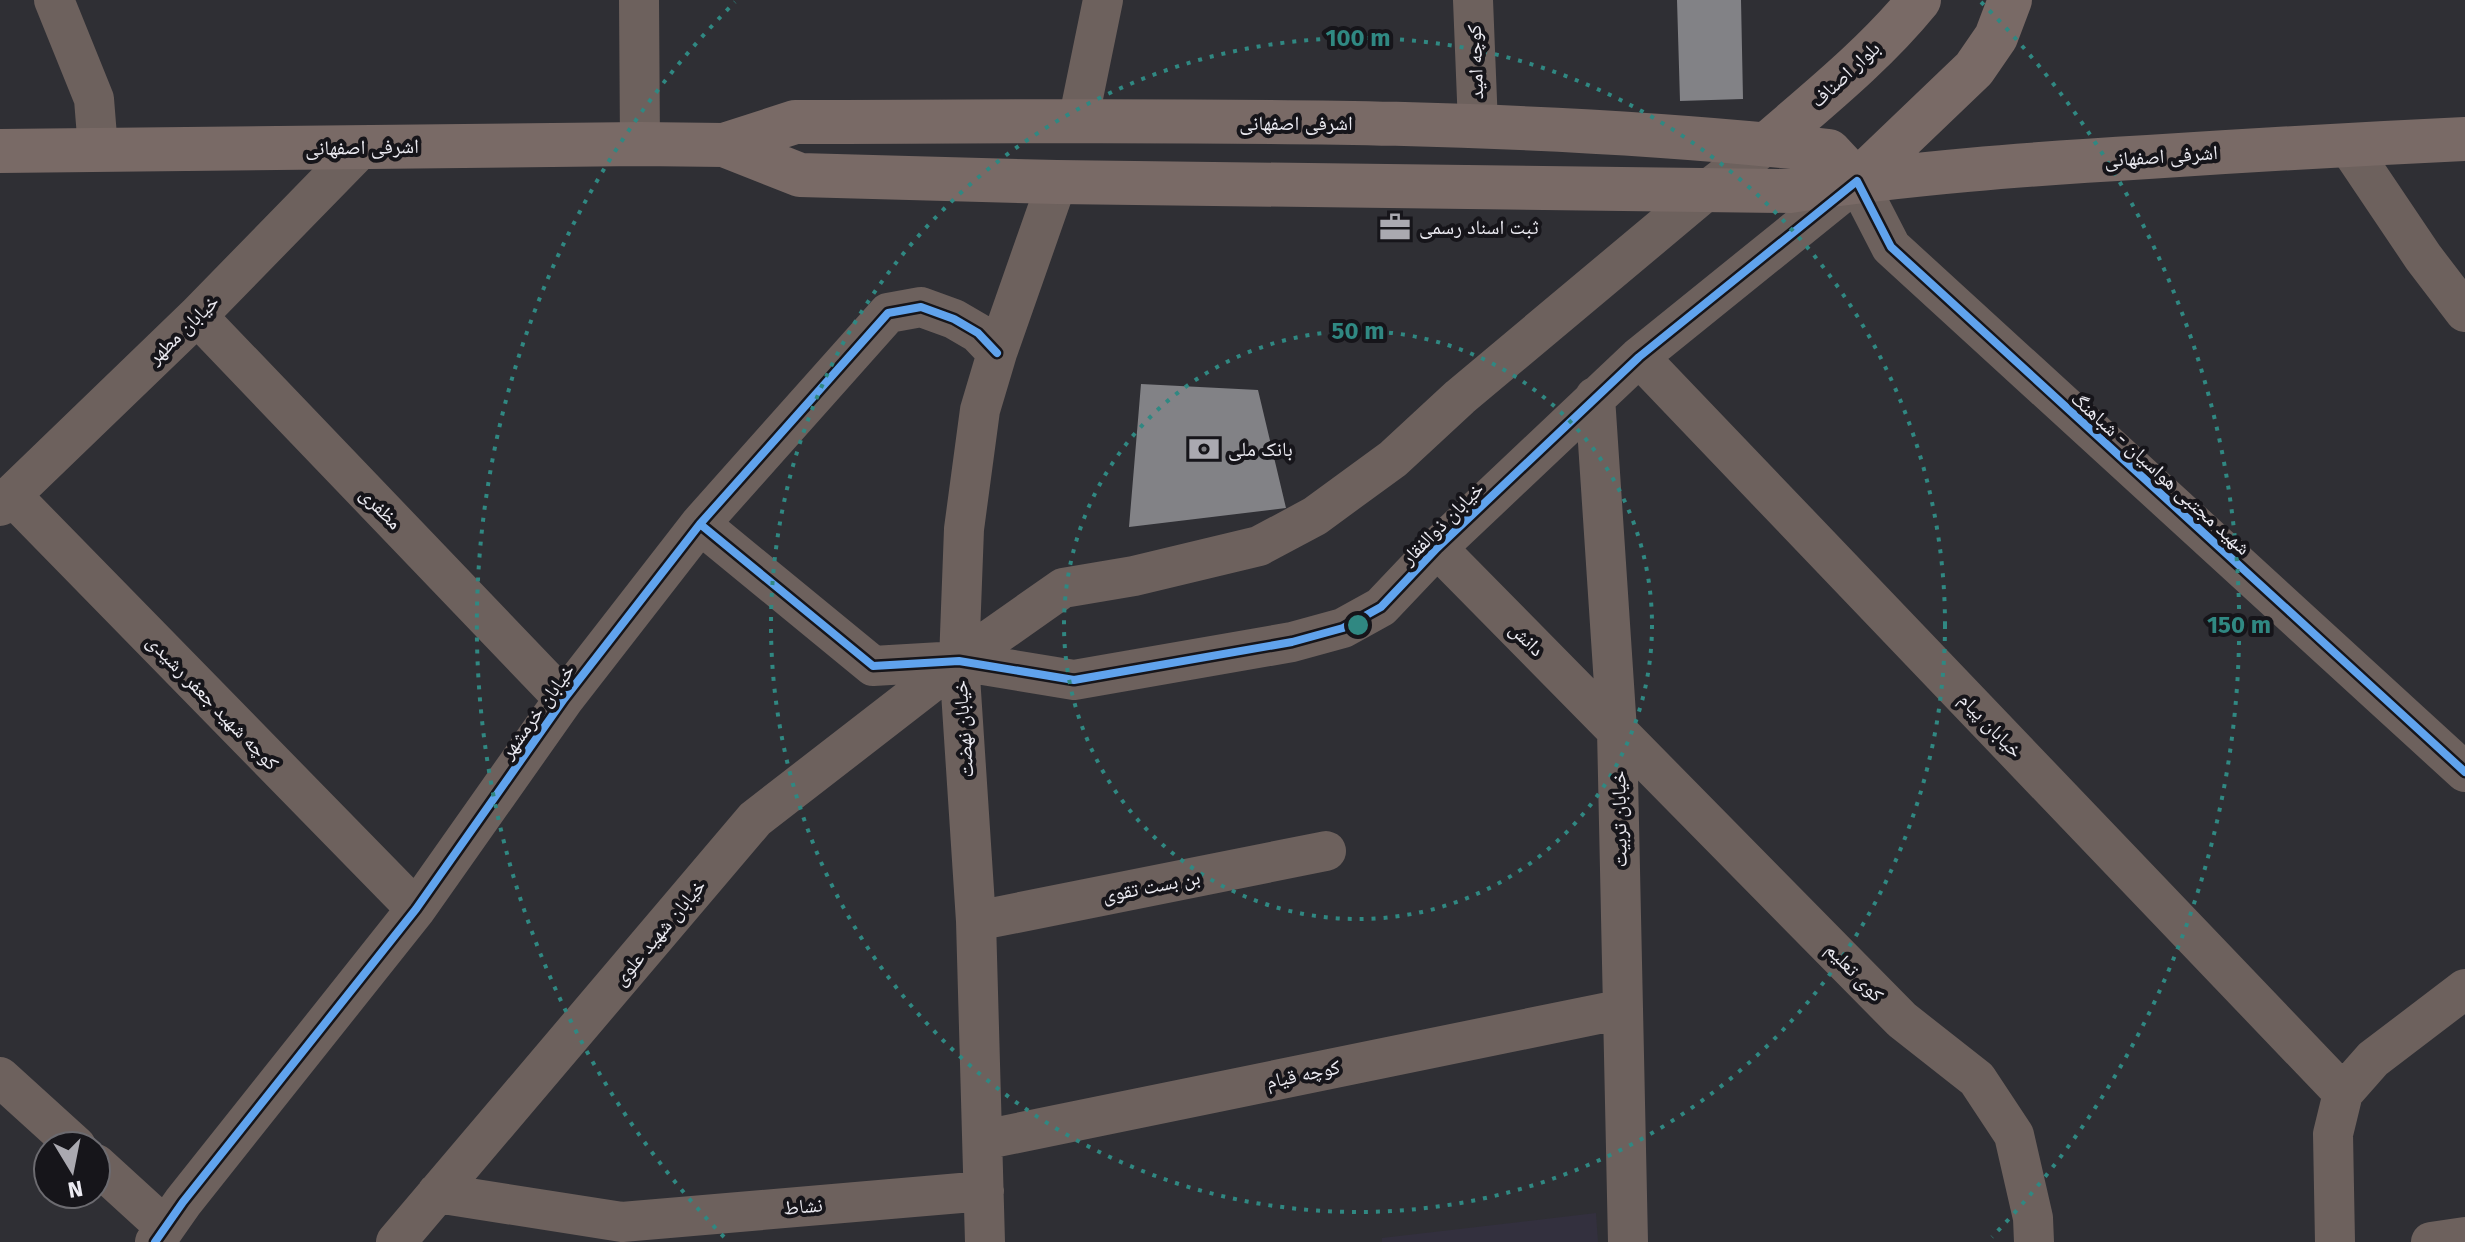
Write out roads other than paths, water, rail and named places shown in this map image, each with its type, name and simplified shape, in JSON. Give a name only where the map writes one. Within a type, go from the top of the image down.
[{"type":"main road","name":"بلوار اصناف","points":[[1767,144],[1832,88],[1903,20],[1919,0]]},
{"type":"main road","points":[[1857,181],[1974,69],[1996,37],[2010,0]]},
{"type":"main road","name":"اشرفی اصفهانی","points":[[0,151],[724,145],[795,122],[1478,125],[1767,144],[1829,151],[1857,181]]},
{"type":"main road","name":"اشرفی اصفهانی","points":[[724,145],[800,175],[1057,182],[1790,191],[1857,181],[2024,165],[2465,139]]},
{"type":"street","points":[[54,0],[94,99],[98,149]]},
{"type":"street","points":[[639,0],[640,144]]},
{"type":"street","points":[[1078,122],[1103,0]]},
{"type":"street","name":"کوچه امید","points":[[1473,0],[1478,125]]},
{"type":"street","points":[[959,661],[1063,588],[1134,576],[1259,546],[1315,516],[1393,459],[1460,397],[1706,191],[1767,144]]},
{"type":"street","points":[[2347,144],[2423,257],[2465,312]]},
{"type":"street","name":"خیابان مطهر","points":[[6,500],[197,316],[362,147]]},
{"type":"street","name":"خیابان ذوالفقار","points":[[700,524],[873,666],[959,661],[1074,680],[1292,642],[1343,628],[1381,607],[1437,548],[1639,357],[1857,181]]},
{"type":"street","name":"شهید مجتبی هواسیان - شباهنگ","points":[[1857,181],[1891,247],[2465,772]]},
{"type":"street","name":"خیابان نهضت","points":[[985,1242],[976,921],[959,661],[964,529],[980,410],[1057,182]]},
{"type":"street","name":"خیابان خرمشهر","points":[[160,1234],[416,909],[564,699],[700,524],[888,313],[921,307],[954,319],[978,333],[997,353]]},
{"type":"street","name":"مظفری","points":[[197,316],[564,699]]},
{"type":"street","name":"خیابان پیام","points":[[1639,357],[2343,1093]]},
{"type":"street","name":"خیابان تربیت","points":[[1595,397],[1617,730],[1628,1242]]},
{"type":"street","name":"کوچه شهید جعفر رشیدی","points":[[6,500],[416,909]]},
{"type":"street","name":"دانش","points":[[1437,548],[1617,730]]},
{"type":"street","name":"خیابان شهید علوی","points":[[396,1242],[755,819],[959,661]]},
{"type":"street","name":"کوی تعلیم","points":[[1617,730],[1902,1020],[1977,1079],[2014,1135],[2033,1218],[2034,1242]]},
{"type":"street","name":"بن بست تقوی","points":[[976,921],[1326,851]]},
{"type":"street","points":[[2335,1242],[2333,1134],[2343,1093],[2373,1059],[2465,989]]},
{"type":"street","name":"کوچه قیام","points":[[983,1140],[1623,1009]]},
{"type":"street","points":[[0,1077],[58,1130]]},
{"type":"street","points":[[112,1182],[160,1234]]},
{"type":"street","name":"نشاط","points":[[437,1193],[622,1232],[984,1191]]},
{"type":"street","points":[[2431,1242],[2465,1237]]},
{"type":"place","name":"ثبت اسناد رسمی","points":[[1395,227]]},
{"type":"place","name":"بانک ملی","points":[[1204,449]]}]
